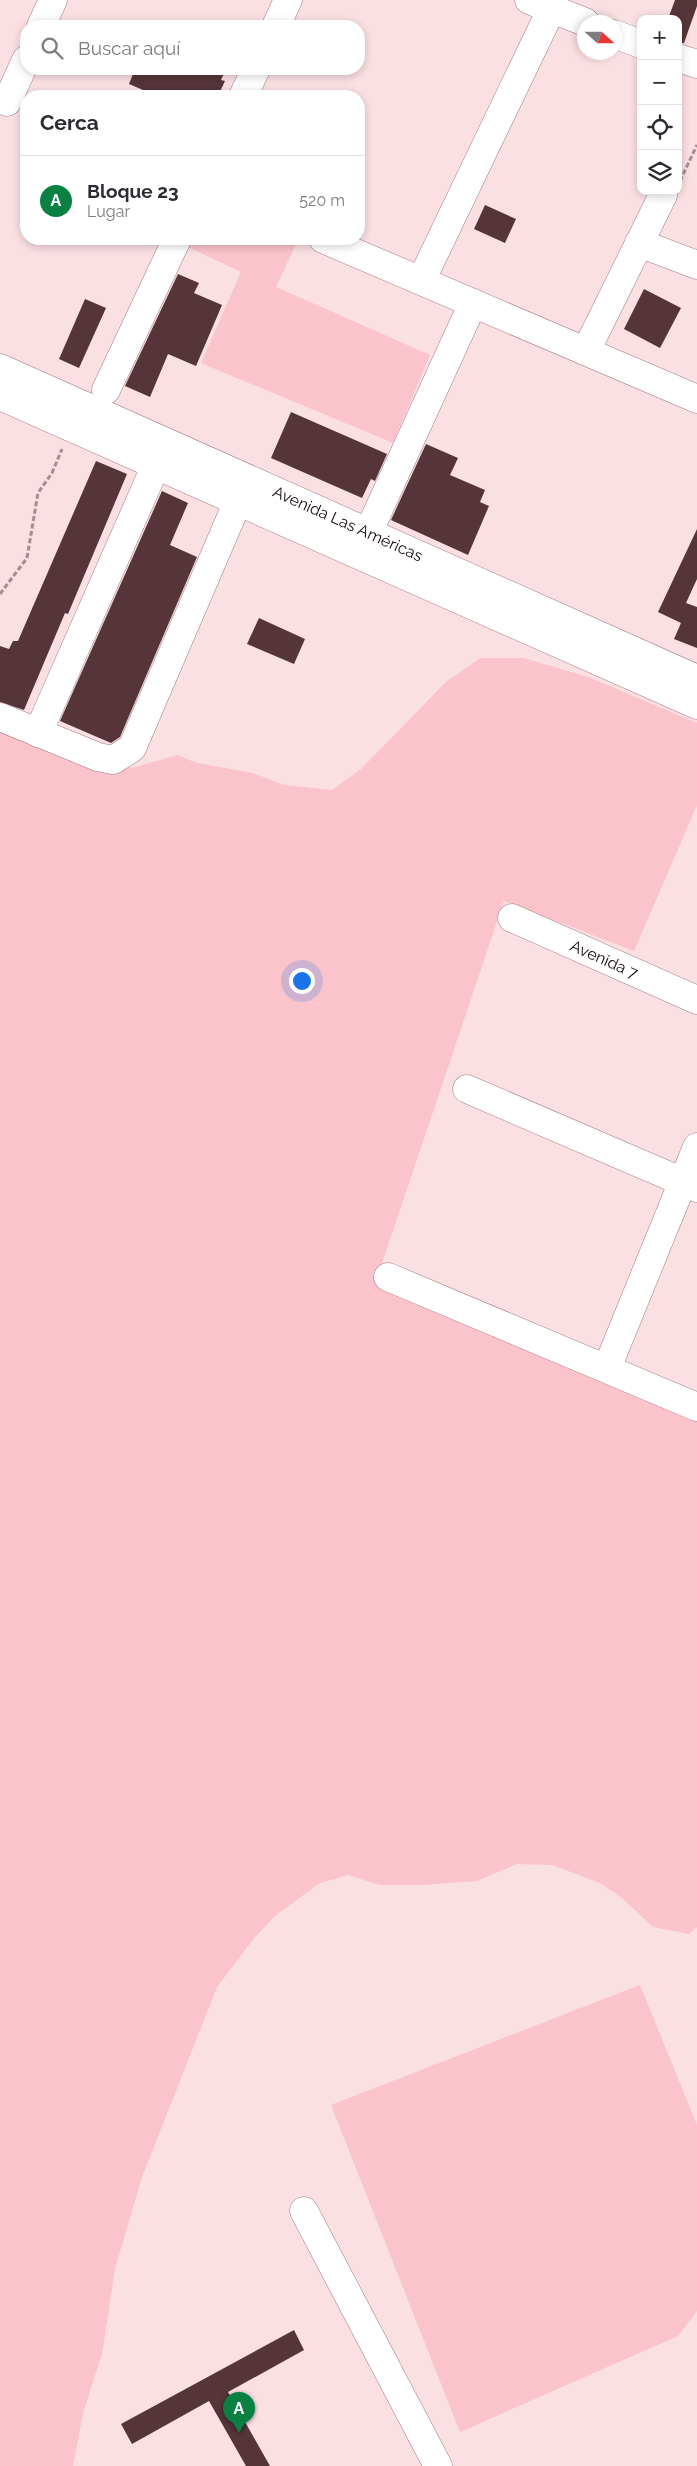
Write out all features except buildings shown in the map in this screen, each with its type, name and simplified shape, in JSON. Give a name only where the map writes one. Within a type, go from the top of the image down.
[{"type":"street","points":[[44,20],[53,0]]},
{"type":"street","points":[[279,20],[288,0]]},
{"type":"street","points":[[421,281],[540,5],[577,19]]},
{"type":"street","points":[[622,37],[637,43]]},
{"type":"street","points":[[682,59],[697,64]]},
{"type":"street","points":[[11,104],[21,75]]},
{"type":"street","points":[[246,90],[253,75]]},
{"type":"street","points":[[586,351],[639,243],[667,195]]},
{"type":"street","points":[[639,243],[697,265]]},
{"type":"street","points":[[106,390],[174,245]]},
{"type":"street","points":[[337,245],[697,399]]},
{"type":"street","points":[[368,533],[473,303]]},
{"type":"street","name":"Avenida Las Américas","points":[[0,368],[697,679]]},
{"type":"street","name":"Avenida Las Américas","points":[[0,396],[697,705]]},
{"type":"street","points":[[38,733],[156,465]]},
{"type":"street","points":[[0,717],[98,758],[113,760],[132,748],[238,501]]},
{"type":"street","name":"Avenida 7","points":[[512,918],[697,1000]]},
{"type":"street","points":[[467,1089],[690,1185]]},
{"type":"street","points":[[606,1368],[690,1185],[697,1147]]},
{"type":"street","points":[[388,1277],[697,1406]]},
{"type":"street","points":[[304,2211],[438,2466]]},
{"type":"path","points":[[682,169],[697,145]]},
{"type":"path","points":[[0,594],[27,558],[38,493],[52,473],[70,427]]},
{"type":"shaded area","points":[[296,245],[276,287],[430,355],[393,443],[201,363],[241,272],[186,246]]},
{"type":"shaded area","points":[[480,658],[524,658],[588,677],[697,723],[697,805],[634,951],[504,901],[377,1278],[697,1416],[697,1927],[689,1934],[653,1927],[622,1898],[600,1883],[552,1865],[517,1864],[477,1881],[421,1885],[380,1885],[348,1875],[320,1883],[276,1915],[255,1937],[217,1987],[142,2177],[115,2269],[102,2354],[83,2413],[73,2466],[0,2466],[0,716],[132,768],[177,755],[197,763],[253,773],[284,785],[332,790],[361,769],[446,682]]},
{"type":"shaded area","points":[[640,1985],[697,2125],[697,2311],[678,2336],[460,2432],[331,2105]]},
{"type":"place","name":"Bloque 23","points":[[239,2433]]}]
